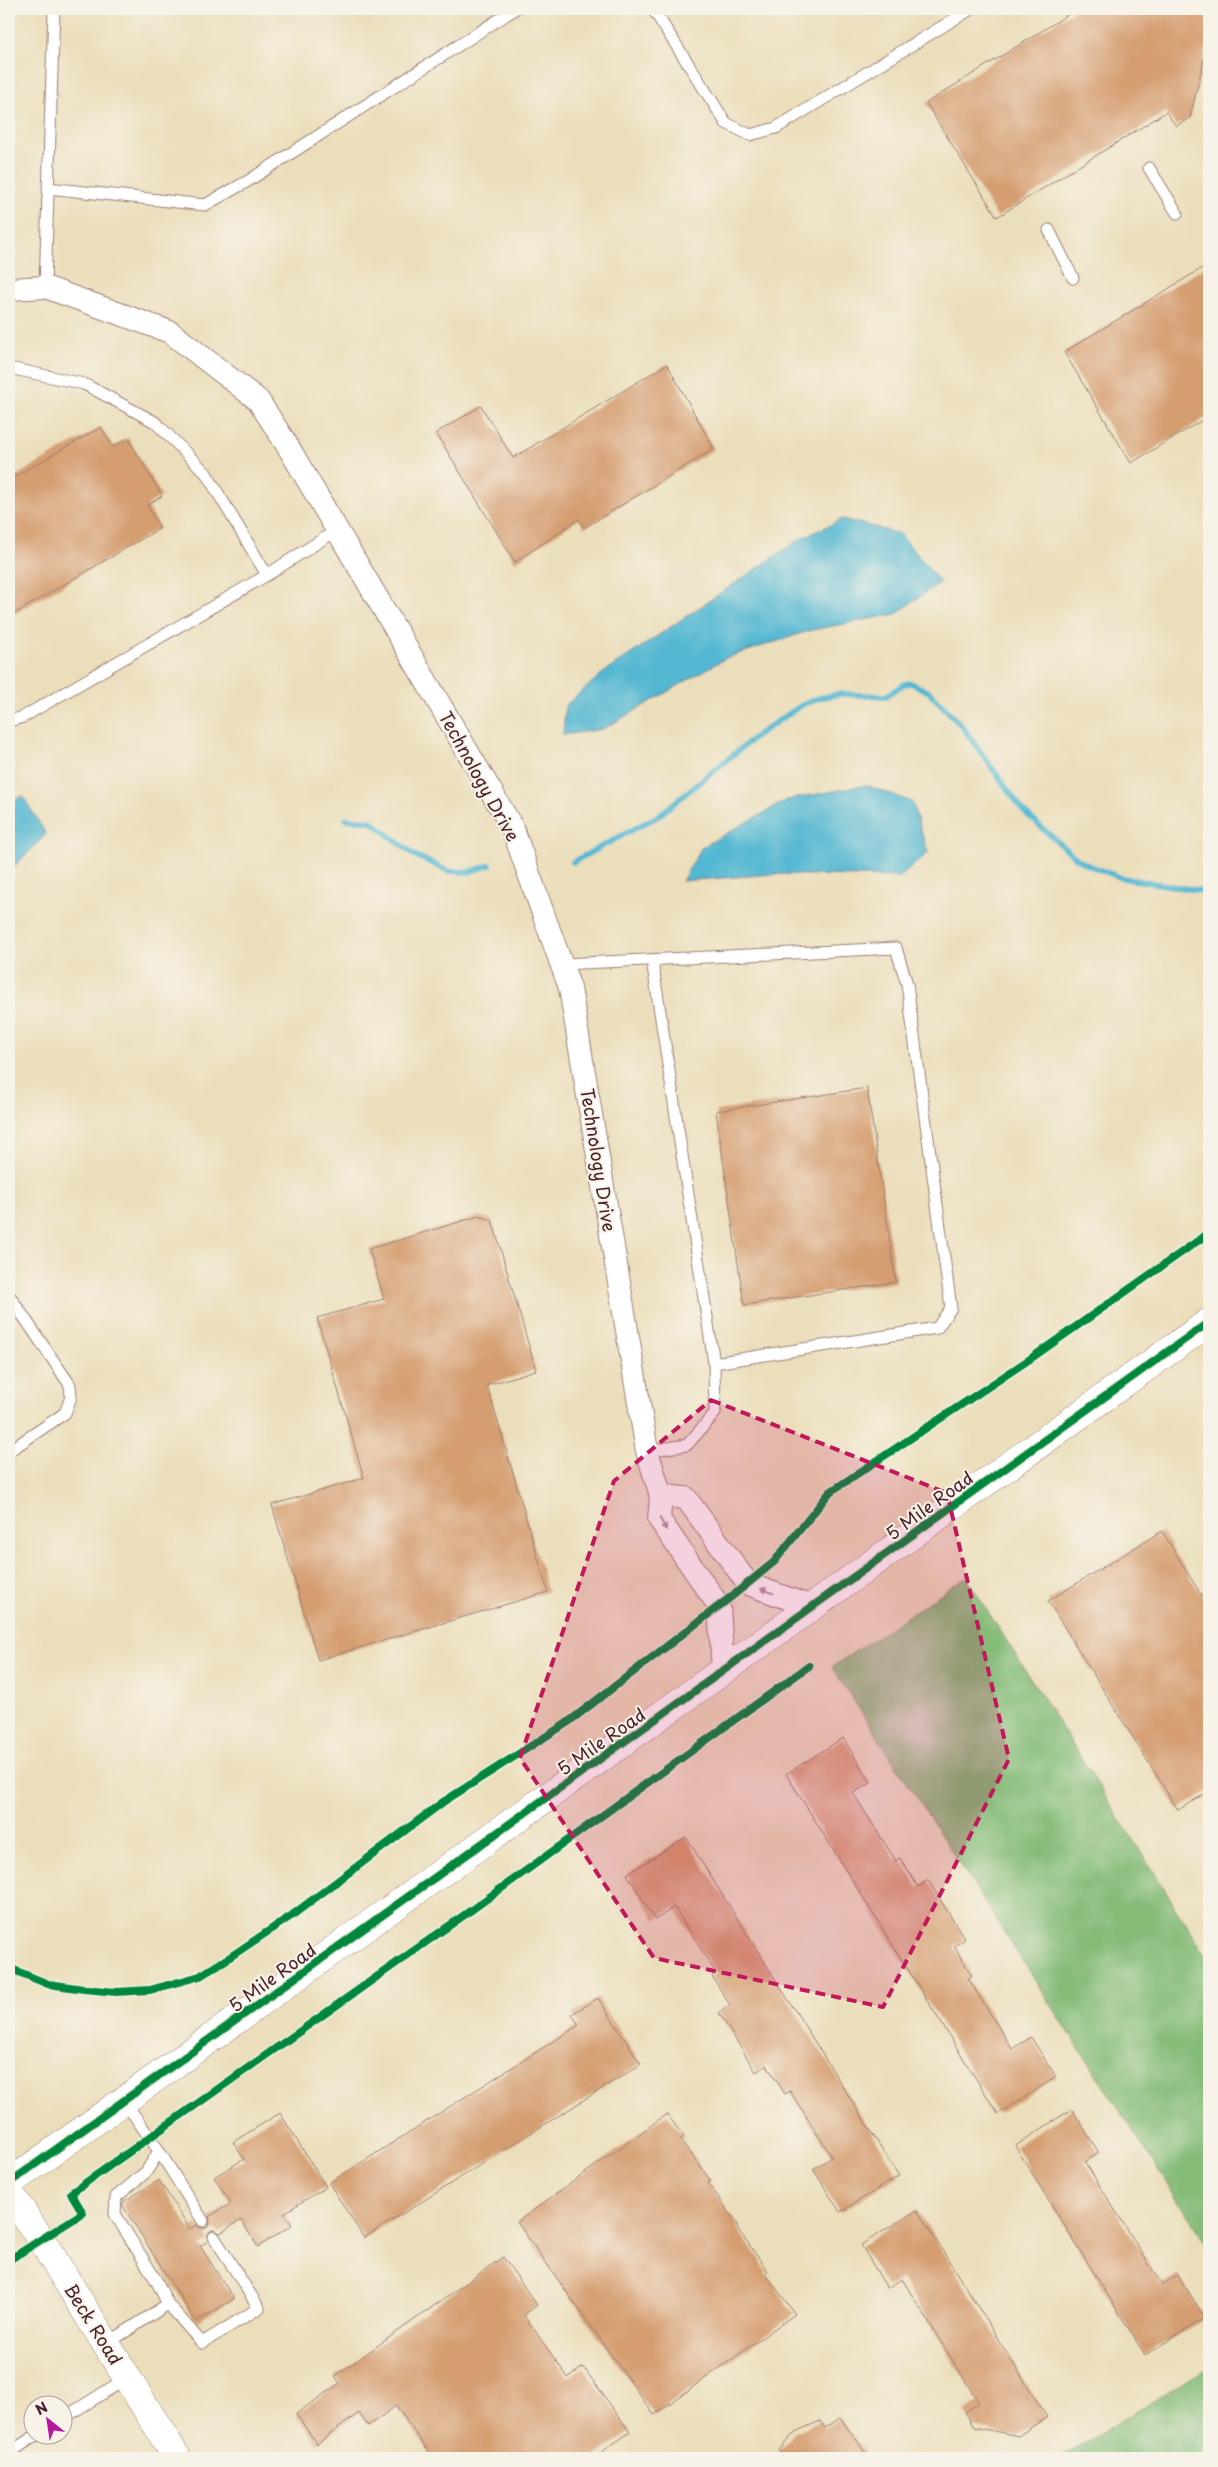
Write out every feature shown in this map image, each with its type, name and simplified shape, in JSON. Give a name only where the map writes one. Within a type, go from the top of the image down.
[{"type":"street","name":"Technology Drive","points":[[9,289],[45,287],[170,332],[258,400],[512,827],[570,988],[647,1451],[662,1496],[659,1519],[719,1606],[723,1671]]},
{"type":"street","name":"5 Mile Road","points":[[9,2183],[1209,1322]]},
{"type":"street","points":[[662,1496],[686,1498],[748,1584],[812,1607]]},
{"type":"street","name":"Beck Road","points":[[9,2192],[42,2240],[105,2345],[177,2458]]},
{"type":"lane","points":[[45,287],[54,9]]},
{"type":"lane","points":[[48,188],[205,205],[248,181],[515,9]]},
{"type":"lane","points":[[653,9],[726,123],[750,135],[776,128],[971,9]]},
{"type":"lane","points":[[1149,168],[1177,213]]},
{"type":"lane","points":[[1049,230],[1073,278]]},
{"type":"lane","points":[[9,371],[14,369],[84,384],[155,422],[206,473],[267,575]]},
{"type":"lane","points":[[9,721],[23,717],[267,575],[336,530]]},
{"type":"lane","points":[[562,964],[896,948],[907,984],[951,1308],[937,1328],[714,1363]]},
{"type":"lane","points":[[647,1451],[687,1445],[715,1413],[714,1363],[652,960]]},
{"type":"lane","points":[[9,1295],[70,1385],[71,1397],[65,1413],[9,1451]]},
{"type":"lane","points":[[124,2102],[159,2151],[203,2220]]},
{"type":"lane","points":[[159,2151],[146,2172],[116,2197],[115,2214],[156,2280],[168,2304],[202,2343],[259,2308],[214,2237]]},
{"type":"lane","points":[[105,2345],[168,2304]]},
{"type":"lane","points":[[72,2413],[127,2378]]},
{"type":"lane","points":[[9,2453],[23,2444]]},
{"type":"highlighted area","points":[[711,1400],[947,1493],[1009,1759],[883,2007],[654,1958],[520,1758],[614,1481]]},
{"type":"green space","points":[[966,1577],[1209,1960],[1209,2248],[832,1667]]},
{"type":"green space","points":[[1209,2368],[1209,2458],[1060,2458]]},
{"type":"water","points":[[843,519],[900,534],[940,582],[896,614],[812,630],[726,658],[603,729],[563,735],[565,706],[603,673],[800,539]]},
{"type":"water","points":[[866,785],[912,802],[928,853],[900,877],[775,874],[682,881],[702,847],[787,800]]},
{"type":"water","points":[[23,796],[46,834],[9,872],[9,803]]},
{"type":"building","points":[[1077,9],[1209,9],[1209,39],[1190,118],[1176,126],[1166,112],[997,217],[926,103]]},
{"type":"building","points":[[1209,264],[1209,416],[1131,463],[1064,352]]},
{"type":"building","points":[[667,364],[714,449],[584,528],[579,519],[515,562],[436,433],[481,406],[513,458]]},
{"type":"building","points":[[101,427],[113,447],[128,438],[162,496],[147,505],[160,528],[9,617],[9,480]]},
{"type":"building","points":[[867,1088],[896,1282],[744,1305],[716,1111]]},
{"type":"building","points":[[479,1216],[492,1220],[536,1370],[487,1385],[548,1592],[318,1660],[272,1505],[364,1478],[317,1318],[384,1299],[369,1249]]},
{"type":"building","points":[[1162,1531],[1209,1608],[1209,1791],[1178,1810],[1048,1601]]},
{"type":"building","points":[[843,1738],[871,1783],[853,1793],[896,1861],[900,1858],[918,1887],[928,1880],[965,1939],[954,1946],[972,1976],[968,1978],[1012,2049],[1031,2037],[1056,2077],[998,2114],[786,1774]]},
{"type":"building","points":[[686,1837],[899,2176],[840,2212],[813,2169],[832,2157],[790,2091],[785,2094],[767,2065],[756,2072],[719,2013],[730,2005],[712,1976],[716,1973],[674,1907],[655,1920],[627,1874]]},
{"type":"building","points":[[598,1998],[641,2064],[364,2238],[329,2183],[579,2025],[572,2014]]},
{"type":"building","points":[[1072,2109],[1099,2153],[1085,2162],[1162,2285],[1178,2275],[1205,2318],[1145,2355],[1015,2146]]},
{"type":"building","points":[[280,2113],[326,2187],[284,2213],[292,2225],[258,2247],[241,2220],[220,2233],[214,2230],[210,2231],[207,2237],[208,2241],[200,2246],[234,2299],[196,2322],[123,2206],[123,2202],[159,2180],[190,2229],[196,2225],[200,2228],[207,2228],[210,2224],[209,2217],[231,2203],[214,2177],[244,2159],[233,2142]]},
{"type":"building","points":[[667,2114],[684,2137],[680,2139],[711,2181],[708,2183],[768,2271],[765,2273],[795,2314],[654,2415],[517,2222]]},
{"type":"building","points":[[917,2210],[1047,2417],[1018,2436],[974,2427],[965,2412],[979,2403],[902,2279],[887,2288],[861,2245]]},
{"type":"building","points":[[503,2257],[537,2305],[524,2315],[568,2378],[583,2367],[630,2432],[593,2458],[433,2458],[396,2406],[368,2426],[359,2413],[317,2444],[296,2414],[340,2383],[335,2376]]},
{"type":"building","points":[[840,2418],[870,2458],[785,2458],[779,2450],[795,2432],[820,2421],[825,2428]]},
{"type":"waterway","points":[[573,862],[658,816],[760,733],[802,705],[819,698],[840,694],[886,696],[904,684],[911,683],[929,692],[962,726],[1023,811],[1076,858],[1088,865],[1122,878],[1209,892]]},
{"type":"waterway","points":[[346,819],[371,821],[414,855],[448,871],[469,872],[490,865]]},
{"type":"cycle path","points":[[9,1968],[48,1984],[116,1992],[150,1990],[200,1976],[291,1916],[443,1802],[567,1723],[774,1562],[830,1492],[1030,1359],[1209,1233]]},
{"type":"cycle path","points":[[9,2183],[1209,1322]]},
{"type":"cycle path","points":[[9,2260],[83,2213],[71,2193],[470,1911],[809,1666]]}]
